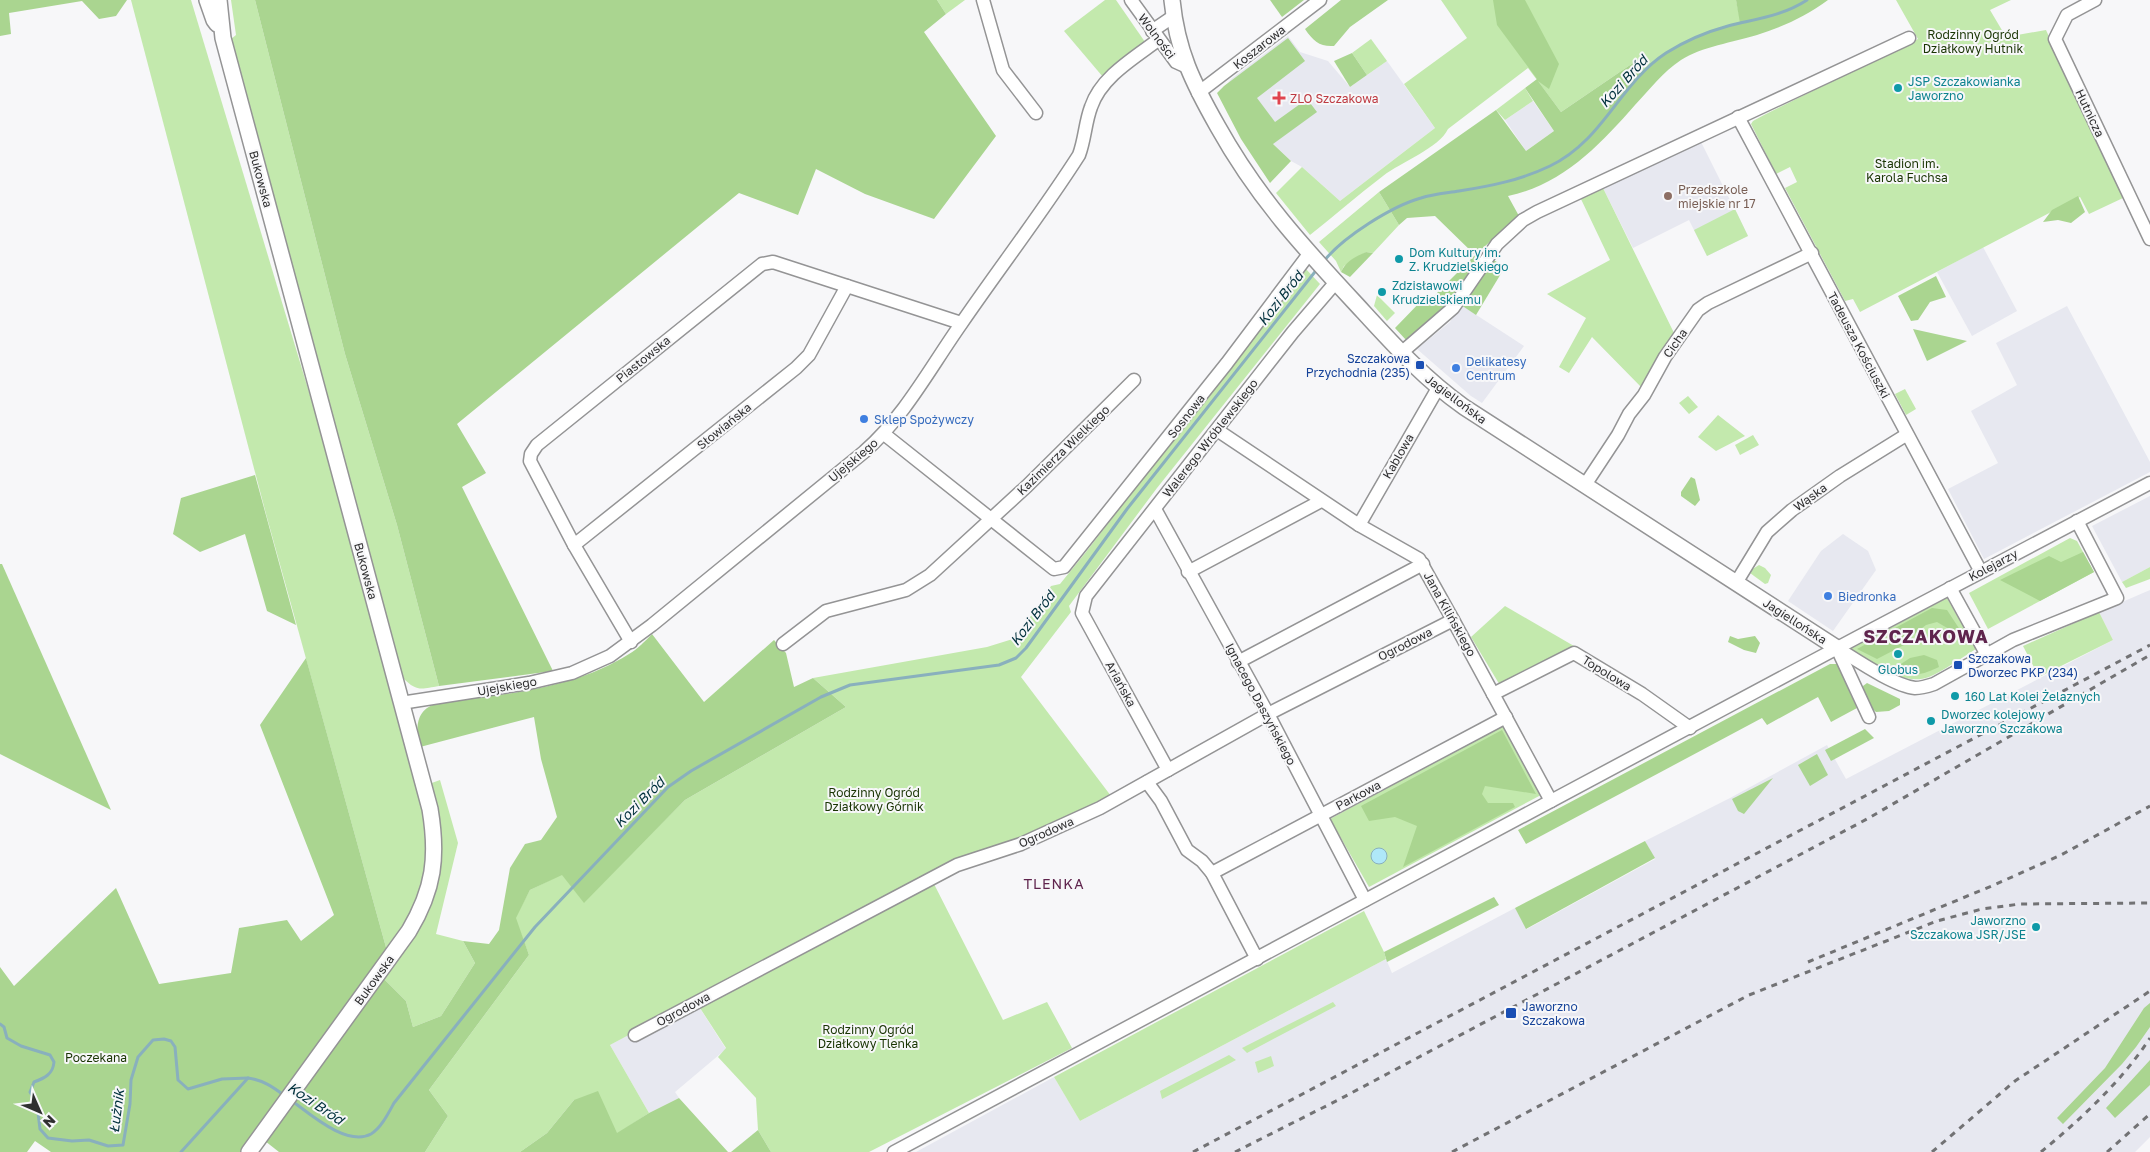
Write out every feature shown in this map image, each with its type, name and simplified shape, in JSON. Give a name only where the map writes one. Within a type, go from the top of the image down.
[{"type":"street","points":[[207,0],[214,20],[221,27]]},
{"type":"street","points":[[219,0],[222,17],[221,27]]},
{"type":"street","points":[[982,0],[1003,70],[1036,113]]},
{"type":"street","name":"Wolności","points":[[1131,0],[1176,62],[1187,67]]},
{"type":"street","name":"Jagiellońska","points":[[1172,0],[1174,16],[1187,67],[1198,93],[1252,182],[1277,216],[1401,353],[1438,388],[1470,411],[1837,648]]},
{"type":"street","name":"Koszarowa","points":[[1198,93],[1320,0]]},
{"type":"street","name":"Hutnicza","points":[[2095,0],[2067,15],[2055,39],[2150,239]]},
{"type":"street","name":"Ujejskiego","points":[[401,704],[529,683],[572,673],[610,656],[630,642],[884,434],[898,417],[961,323],[1080,155],[1085,140],[1089,113],[1102,86],[1174,16]]},
{"type":"street","name":"Bukowska","points":[[221,27],[433,826],[434,854],[430,887],[420,912],[404,938],[249,1152]]},
{"type":"street","points":[[1401,353],[1453,308],[1497,244],[1523,220],[1552,204],[1909,38]]},
{"type":"street","name":"Tadeusza Kościuszki","points":[[1738,117],[1812,253],[1906,435],[1981,572]]},
{"type":"street","name":"Cicha","points":[[1585,485],[1618,435],[1629,414],[1644,395],[1661,363],[1698,310],[1812,253]]},
{"type":"street","name":"Sosnowa","points":[[990,519],[1054,569],[1064,567],[1121,498],[1311,255]]},
{"type":"street","name":"Piastowska","points":[[630,642],[574,545],[530,461],[530,454],[537,445],[762,264],[773,262],[961,323]]},
{"type":"street","name":"Walerego Wróblewskiego","points":[[1086,596],[1334,281]]},
{"type":"street","name":"Słowiańska","points":[[574,545],[796,368],[809,355],[847,286]]},
{"type":"street","name":"Kazimierza Wielkiego","points":[[783,644],[826,611],[906,590],[930,576],[1027,486],[1134,380]]},
{"type":"street","name":"Kablowa","points":[[1359,525],[1438,388]]},
{"type":"street","name":"Jana Kilińskiego","points":[[1217,430],[1321,501],[1418,559],[1423,564],[1551,801]]},
{"type":"street","points":[[884,434],[990,519]]},
{"type":"street","name":"Wąska","points":[[1736,582],[1767,532],[1792,510],[1840,476],[1906,435]]},
{"type":"street","name":"Kolejarzy","points":[[894,1152],[1837,648],[2150,483]]},
{"type":"street","points":[[1188,572],[1321,501]]},
{"type":"street","name":"Ignacego Daszyńskiego","points":[[1155,509],[1188,572],[1268,714],[1365,900]]},
{"type":"street","points":[[1837,648],[1889,678],[1914,688],[1934,684],[2012,640],[2117,598],[2077,521]]},
{"type":"street","points":[[1238,662],[1423,564]]},
{"type":"street","points":[[1950,588],[1987,655]]},
{"type":"street","name":"Ariańska","points":[[1086,596],[1082,613],[1158,776],[1161,801],[1187,850],[1202,860],[1212,873]]},
{"type":"street","name":"Ogrodowa","points":[[635,1035],[957,865],[1021,844],[1100,808],[1268,714],[1454,620]]},
{"type":"street","points":[[1837,648],[1869,717]]},
{"type":"street","name":"Topolowa","points":[[1493,694],[1574,652],[1642,694],[1690,728]]},
{"type":"street","name":"Parkowa","points":[[1212,873],[1506,717]]},
{"type":"street","points":[[1212,873],[1257,959]]},
{"type":"shaded area","points":[[1288,36],[1300,52],[1328,61],[1350,87],[1387,61],[1435,128],[1340,201],[1302,167],[1291,161],[1220,93],[1231,79]]},
{"type":"shaded area","points":[[1533,101],[1554,131],[1526,151],[1505,120]]},
{"type":"shaded area","name":"Przedszkole miejskie nr 17","points":[[1699,138],[1748,236],[1707,256],[1689,220],[1633,248],[1602,186]]},
{"type":"shaded area","points":[[1983,247],[2017,311],[1972,336],[1937,272]]},
{"type":"shaded area","points":[[1461,305],[1524,346],[1482,403],[1471,396],[1417,349],[1450,322]]},
{"type":"shaded area","points":[[2067,306],[2150,462],[2150,472],[1984,559],[1948,489],[1998,463],[1971,411],[2017,385],[1996,343]]},
{"type":"shaded area","points":[[2150,496],[2150,567],[2122,582],[2092,526]]},
{"type":"shaded area","points":[[1843,534],[1868,551],[1876,570],[1833,631],[1788,601],[1821,551]]},
{"type":"shaded area","points":[[2150,590],[2150,1137],[2135,1152],[916,1152],[1054,1077],[1080,1121],[1386,959],[1392,973],[1515,908],[1527,929],[1655,859],[1645,841],[1730,798],[1827,745],[1846,779],[2113,640],[2099,612]]},
{"type":"shaded area","points":[[694,999],[726,1049],[675,1092],[679,1098],[649,1113],[610,1045]]},
{"type":"green space","points":[[0,0],[127,0],[116,16],[99,19],[82,1],[9,13],[11,34],[0,36]]},
{"type":"green space","points":[[131,0],[191,0],[349,525],[425,814],[428,865],[416,907],[387,951],[266,514]]},
{"type":"green space","points":[[231,0],[255,0],[345,354],[397,525],[439,686],[420,688],[412,686],[403,678],[231,39],[236,35]]},
{"type":"green space","points":[[255,0],[937,0],[946,14],[924,32],[996,136],[934,219],[865,194],[816,169],[798,215],[739,193],[457,424],[486,473],[462,487],[553,671],[439,686],[397,525],[345,354]]},
{"type":"green space","points":[[937,0],[965,0],[946,14]]},
{"type":"green space","points":[[1105,0],[1116,0],[1145,42],[1103,77],[1064,31]]},
{"type":"green space","points":[[1270,0],[1304,0],[1282,17]]},
{"type":"green space","points":[[1341,0],[1388,0],[1350,27],[1334,46],[1321,44],[1314,40],[1305,29]]},
{"type":"green space","points":[[1441,0],[1736,0],[1741,23],[1713,30],[1686,41],[1662,56],[1641,75],[1633,63],[1561,112],[1528,68],[1448,129],[1428,149],[1383,176],[1310,235],[1276,193],[1302,167],[1340,201],[1435,128],[1404,84],[1467,38]]},
{"type":"green space","points":[[1493,0],[1525,0],[1559,64],[1549,89],[1538,81],[1561,112],[1633,63],[1641,75],[1662,56],[1686,41],[1713,30],[1740,23],[1736,0],[1828,0],[1794,21],[1757,35],[1708,48],[1689,55],[1674,65],[1662,75],[1608,135],[1579,161],[1546,183],[1528,191],[1508,196],[1519,216],[1475,255],[1435,216],[1407,218],[1399,225],[1379,192],[1496,110],[1526,151],[1554,131],[1525,88],[1537,79],[1497,25]]},
{"type":"green space","name":"Stadion im. Karola Fuchsa","points":[[1896,0],[2011,0],[1990,10],[2006,37],[2046,30],[2123,198],[2089,214],[2080,197],[1860,312],[1853,299],[1845,301],[1785,188],[1797,182],[1790,167],[1776,174],[1751,124],[1764,115],[1918,39]]},
{"type":"green space","points":[[1288,38],[1305,61],[1257,98],[1275,122],[1307,99],[1317,112],[1273,144],[1291,161],[1270,183],[1241,139],[1217,93]]},
{"type":"green space","points":[[1371,39],[1387,61],[1367,75],[1352,53]]},
{"type":"green space","points":[[1352,53],[1367,75],[1350,87],[1334,61]]},
{"type":"green space","points":[[1525,88],[1533,101],[1505,120],[1496,110]]},
{"type":"green space","points":[[1602,186],[1675,335],[1643,389],[1592,337],[1569,373],[1559,367],[1586,318],[1547,294],[1610,260],[1580,197]]},
{"type":"green space","points":[[1379,192],[1399,225],[1373,253],[1366,252],[1344,266],[1341,272],[1336,261],[1319,242]]},
{"type":"green space","points":[[2078,196],[2085,212],[2071,223],[2058,220],[2043,222],[2052,210]]},
{"type":"green space","points":[[1735,209],[1748,236],[1707,256],[1694,230]]},
{"type":"green space","points":[[1366,252],[1373,253],[1350,277],[1341,272],[1348,262]]},
{"type":"green space","points":[[1475,255],[1478,263],[1454,295],[1428,323],[1406,340],[1395,328],[1424,298],[1428,302]]},
{"type":"green space","points":[[1492,259],[1505,267],[1476,315],[1461,305]]},
{"type":"green space","name":"Rodzinny Ogród Działkowy Górnik","points":[[1305,268],[1320,284],[1157,488],[1069,606],[1071,612],[1021,677],[1111,796],[1010,844],[956,860],[610,1045],[649,1113],[617,1134],[574,1100],[547,1133],[520,1152],[425,1152],[448,1116],[429,1090],[529,955],[515,918],[530,890],[562,874],[584,902],[685,800],[846,707],[813,678],[987,647],[1016,638],[1051,586],[1060,584],[1086,552]]},
{"type":"green space","points":[[1936,276],[1946,297],[1930,302],[1918,320],[1911,321],[1898,296]]},
{"type":"green space","points":[[1377,295],[1395,313],[1387,321],[1374,306]]},
{"type":"green space","points":[[1913,329],[1967,341],[1927,361]]},
{"type":"green space","points":[[1905,389],[1916,409],[1906,415],[1895,394]]},
{"type":"green space","points":[[1688,396],[1698,407],[1689,414],[1679,403]]},
{"type":"green space","points":[[1718,415],[1745,436],[1716,451],[1698,437]]},
{"type":"green space","points":[[1753,435],[1759,445],[1740,455],[1735,445]]},
{"type":"green space","points":[[255,475],[296,625],[267,611],[245,534],[200,552],[173,534],[181,498]]},
{"type":"green space","points":[[1691,477],[1695,479],[1700,500],[1695,506],[1681,496],[1681,492]]},
{"type":"green space","points":[[2070,538],[2077,541],[2094,572],[1988,629],[1969,593]]},
{"type":"green space","points":[[2083,552],[2094,572],[2040,601],[2000,580],[2049,556],[2061,562]]},
{"type":"green space","points":[[0,564],[2,564],[111,810],[0,754]]},
{"type":"green space","points":[[1759,565],[1765,568],[1771,575],[1768,583],[1765,584],[1750,573],[1751,570]]},
{"type":"green space","points":[[2150,567],[2150,579],[2126,588],[2122,582]]},
{"type":"green space","points":[[1947,598],[1976,649],[1935,674],[1919,679],[1908,679],[1888,672],[1850,649]]},
{"type":"green space","points":[[1505,606],[1574,646],[1501,687],[1471,637]]},
{"type":"green space","points":[[1932,608],[1947,610],[1966,639],[1937,622],[1926,625],[1908,639],[1884,634]]},
{"type":"green space","points":[[2099,612],[2113,640],[2039,677],[2023,646]]},
{"type":"green space","points":[[652,634],[704,702],[774,640],[786,653],[794,687],[813,678],[846,707],[685,800],[584,903],[562,875],[530,890],[516,918],[529,955],[429,1090],[448,1116],[425,1152],[279,1152],[265,1141],[384,979],[406,1001],[413,1027],[441,1016],[475,963],[463,941],[489,944],[499,930],[510,868],[525,844],[541,840],[557,817],[541,759],[534,717],[420,747],[418,726],[421,714],[438,703],[536,689],[584,676],[632,652]]},
{"type":"green space","points":[[1730,636],[1738,639],[1755,636],[1760,643],[1756,653],[1744,650],[1728,642]]},
{"type":"green space","points":[[1879,637],[1904,645],[1877,659],[1857,649]]},
{"type":"green space","points":[[1924,655],[1937,660],[1939,667],[1928,672],[1913,674],[1898,666],[1910,658]]},
{"type":"green space","name":"Poczekana","points":[[306,658],[387,951],[241,1152],[51,1152],[35,1141],[27,1152],[0,1152],[0,967],[14,986],[116,888],[159,984],[231,973],[239,928],[287,920],[301,941],[334,915],[260,725]]},
{"type":"green space","points":[[1830,664],[1837,664],[1857,708],[1831,722],[1818,697],[1767,725],[1762,718],[1526,844],[1518,830]]},
{"type":"green space","points":[[1867,683],[1900,699],[1900,705],[1889,711],[1876,712],[1873,710],[1864,693],[1863,686]]},
{"type":"green space","points":[[1503,725],[1541,795],[1369,887],[1330,819]]},
{"type":"green space","points":[[1865,729],[1874,738],[1831,761],[1825,750]]},
{"type":"green space","points":[[1502,730],[1536,794],[1485,786],[1482,794],[1488,803],[1513,803],[1515,807],[1403,867],[1417,826],[1395,817],[1369,821],[1361,806]]},
{"type":"green space","points":[[1817,754],[1828,775],[1810,786],[1798,765]]},
{"type":"green space","points":[[1773,778],[1744,814],[1738,811],[1732,799]]},
{"type":"green space","points":[[440,780],[458,843],[436,934],[463,941],[475,963],[441,1016],[413,1027],[406,1001],[384,979],[423,920],[431,904],[436,887],[440,870],[441,843],[429,784]]},
{"type":"green space","points":[[1645,841],[1655,858],[1526,929],[1515,908]]},
{"type":"green space","name":"Rodzinny Ogród Działkowy Tlenka","points":[[934,884],[1003,1020],[1047,1002],[1072,1048],[869,1152],[771,1152],[758,1130],[756,1098],[718,1057],[726,1048],[700,1008]]},
{"type":"green space","points":[[1494,897],[1499,905],[1387,962],[1384,952]]},
{"type":"green space","points":[[1364,911],[1386,959],[1080,1121],[1054,1077]]},
{"type":"green space","points":[[1333,1002],[1336,1006],[1247,1053],[1242,1048]]},
{"type":"green space","points":[[2150,1003],[2150,1027],[2136,1047],[2122,1064],[2063,1124],[2057,1118],[2105,1068],[2144,1008]]},
{"type":"green space","points":[[1229,1055],[1236,1060],[1162,1099],[1160,1091]]},
{"type":"green space","points":[[1271,1056],[1274,1066],[1258,1073],[1255,1062]]},
{"type":"green space","points":[[2150,1060],[2150,1085],[2115,1118],[2106,1108]]},
{"type":"green space","points":[[598,1091],[617,1133],[649,1113],[679,1098],[728,1152],[520,1152],[547,1133],[574,1100]]},
{"type":"green space","points":[[758,1130],[771,1152],[731,1152]]},
{"type":"water","points":[[1379,848],[1385,850],[1387,856],[1385,862],[1379,864],[1373,862],[1371,856],[1373,850]]},
{"type":"waterway","name":"Kozi Bród","points":[[1324,261],[1355,233],[1383,215],[1409,202],[1430,196],[1506,182],[1550,166],[1569,155],[1584,142],[1636,80],[1666,53],[1704,34],[1779,13],[1807,0]]},
{"type":"waterway","name":"Kozi Bród","points":[[292,1101],[319,1121],[340,1133],[361,1137],[375,1131],[394,1103],[535,927],[668,787],[691,771],[821,697],[850,685],[999,665],[1016,658],[1026,648],[1127,509],[1318,268]]},
{"type":"waterway","name":"Łużnik","points":[[0,1024],[4,1027],[7,1038],[21,1046],[50,1055],[54,1062],[50,1073],[34,1082],[30,1092],[37,1104],[40,1129],[48,1138],[72,1141],[89,1140],[108,1146],[123,1145],[130,1104],[131,1080],[138,1057],[153,1040],[164,1039],[171,1041],[175,1047],[178,1080],[188,1089],[222,1079],[248,1078]]},
{"type":"waterway","name":"Kozi Bród","points":[[181,1152],[248,1078],[268,1084],[285,1096]]},
{"type":"railway","points":[[1193,1152],[2150,645]]},
{"type":"railway","points":[[1235,1152],[1340,1099],[1867,819],[2150,655]]},
{"type":"railway","points":[[1808,962],[1994,885],[2061,855],[2150,806]]},
{"type":"railway","points":[[1452,1152],[1749,995],[1937,921],[1982,909],[2020,904],[2150,903]]},
{"type":"railway","points":[[1932,1152],[2015,1081],[2150,991]]},
{"type":"railway","points":[[2041,1152],[2100,1099],[2127,1069],[2150,1038]]},
{"type":"railway","points":[[2107,1152],[2150,1114]]},
{"type":"place","name":"JSP Szczakowianka Jaworzno","points":[[1898,88]]},
{"type":"place","name":"ZLO Szczakowa","points":[[1279,98]]},
{"type":"place","name":"Przedszkole miejskie nr 17","points":[[1668,196]]},
{"type":"place","name":"Dom Kultury im. Z. Krudzielskiego","points":[[1399,259]]},
{"type":"place","name":"Zdzisławowi Krudzielskiemu","points":[[1382,292]]},
{"type":"place","name":"Szczakowa Przychodnia (235)","points":[[1420,365]]},
{"type":"place","name":"Delikatesy Centrum","points":[[1456,368]]},
{"type":"place","name":"Sklep Spożywczy","points":[[864,419]]},
{"type":"place","name":"Biedronka","points":[[1828,596]]},
{"type":"place","name":"Globus","points":[[1898,654]]},
{"type":"place","name":"Szczakowa Dworzec PKP (234)","points":[[1958,665]]},
{"type":"place","name":"160 Lat Kolei Żelaznych","points":[[1955,696]]},
{"type":"place","name":"Dworzec kolejowy Jaworzno Szczakowa","points":[[1931,721]]},
{"type":"place","name":"Jaworzno Szczakowa JSR/JSE","points":[[2036,927]]},
{"type":"place","name":"Jaworzno Szczakowa","points":[[1511,1013]]},
{"type":"district","name":"SZCZAKOWA","points":[[1926,636]]},
{"type":"district","name":"TLENKA","points":[[1054,883]]},
{"type":"park label","name":"Rodzinny Ogród Działkowy Hutnik","points":[[1973,41]]}]
